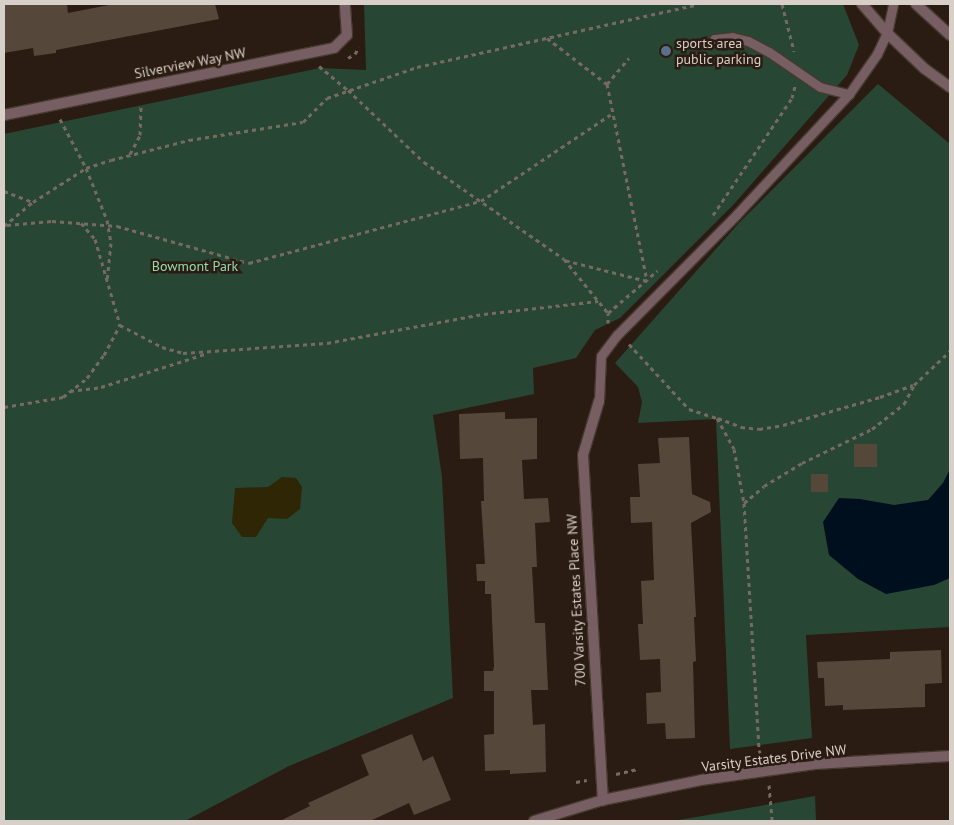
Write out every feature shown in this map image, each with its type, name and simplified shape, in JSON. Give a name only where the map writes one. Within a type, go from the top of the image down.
[{"type":"street","name":"Silverview Way NW","points":[[4,115],[334,48],[347,35],[345,4]]},
{"type":"street","points":[[862,4],[887,33],[925,69],[950,87]]},
{"type":"street","points":[[916,4],[950,35]]},
{"type":"street","name":"700 Varsity Estates Place NW","points":[[599,401],[583,455],[583,480],[603,800]]},
{"type":"street","name":"Varsity Estates Drive NW","points":[[534,821],[603,800],[701,780],[767,770],[950,756]]},
{"type":"lane","points":[[599,401],[601,356],[617,335],[736,215],[850,94],[877,54],[887,33],[893,4]]},
{"type":"lane","points":[[714,38],[732,37],[748,41],[769,52],[820,87],[850,94]]},
{"type":"path","points":[[5,226],[33,202],[86,168],[189,140],[303,122],[328,98],[417,67],[698,4]]},
{"type":"path","points":[[710,219],[792,98],[798,71],[793,40],[782,4]]},
{"type":"path","points":[[546,38],[607,84],[646,281]]},
{"type":"path","points":[[607,84],[629,58]]},
{"type":"path","points":[[318,66],[348,90],[424,162],[564,259],[608,313],[608,325],[617,335],[625,339],[689,409],[741,427],[759,429],[783,425],[880,397],[914,384]]},
{"type":"path","points":[[129,155],[140,135],[141,104]]},
{"type":"path","points":[[52,105],[86,168],[108,225],[111,243],[107,282]]},
{"type":"path","points":[[5,226],[52,221],[108,225],[249,263],[480,201],[613,113]]},
{"type":"path","points":[[4,191],[33,202]]},
{"type":"path","points":[[4,407],[63,397],[87,378],[104,355],[120,325],[95,239],[80,223]]},
{"type":"path","points":[[564,259],[646,281]]},
{"type":"path","points":[[608,313],[660,267]]},
{"type":"path","points":[[120,325],[162,347],[183,353],[327,343],[484,314],[598,301]]},
{"type":"path","points":[[70,392],[101,387],[213,351]]},
{"type":"path","points":[[744,504],[764,486],[802,463],[872,430],[904,404],[914,384],[950,351]]},
{"type":"path","points":[[717,418],[734,449],[744,504],[759,750],[767,770],[772,821]]},
{"type":"green space","name":"Bowmont Park","points":[[364,4],[843,4],[859,45],[847,75],[734,204],[620,318],[595,330],[576,358],[533,368],[534,394],[433,415],[442,477],[453,698],[289,766],[185,821],[4,821],[4,134],[320,68],[366,70]]},
{"type":"green space","points":[[878,84],[950,144],[950,627],[806,635],[812,738],[730,749],[716,419],[638,423],[642,402],[638,387],[615,363],[738,224]]},
{"type":"green space","points":[[815,796],[816,821],[673,821],[737,810]]},
{"type":"sand","points":[[282,477],[296,478],[302,487],[300,509],[287,519],[268,518],[256,537],[242,537],[232,523],[235,488],[268,487]]},
{"type":"water","points":[[950,469],[950,578],[934,585],[886,594],[858,579],[829,555],[823,522],[839,498],[860,499],[894,505],[928,500],[943,483]]},
{"type":"building","points":[[4,4],[67,4],[68,13],[114,4],[215,4],[219,19],[56,50],[56,53],[34,56],[33,48],[4,53]]},
{"type":"building","points":[[505,412],[505,419],[537,418],[537,459],[522,460],[524,499],[548,498],[550,522],[535,523],[537,567],[532,567],[535,623],[545,623],[548,690],[531,690],[533,725],[545,724],[546,772],[510,774],[510,770],[485,771],[484,735],[494,734],[494,691],[484,691],[484,671],[493,671],[494,666],[491,594],[485,594],[485,581],[477,581],[476,564],[485,564],[481,501],[484,501],[483,458],[460,459],[459,414]]},
{"type":"building","points":[[689,437],[692,494],[710,502],[711,512],[691,523],[696,617],[694,617],[696,661],[693,662],[695,738],[666,739],[665,723],[647,724],[646,693],[661,692],[660,659],[640,660],[638,624],[643,624],[641,581],[654,580],[652,522],[631,523],[630,497],[640,497],[638,464],[660,463],[658,438]]},
{"type":"building","points":[[854,444],[877,444],[877,467],[854,467]]},
{"type":"building","points":[[811,474],[828,474],[828,492],[811,492]]},
{"type":"building","points":[[941,650],[942,683],[925,684],[925,707],[843,710],[843,705],[825,706],[824,678],[818,678],[817,662],[890,659],[890,652]]},
{"type":"building","points":[[412,734],[423,761],[433,756],[451,800],[414,815],[409,803],[370,821],[280,821],[310,806],[308,803],[369,775],[361,755]]},
{"type":"place","name":"sports area public parking","points":[[666,51]]}]
